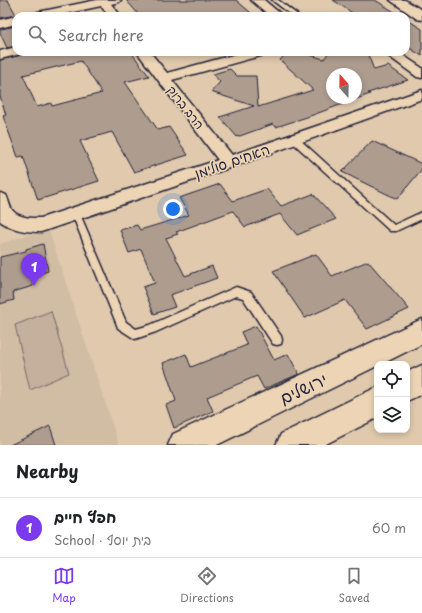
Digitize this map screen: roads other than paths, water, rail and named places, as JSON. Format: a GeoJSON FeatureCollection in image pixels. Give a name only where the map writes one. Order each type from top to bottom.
{"type":"FeatureCollection","features":[{"type":"Feature","properties":{"kind":"street"},"geometry":{"type":"LineString","coordinates":[[257,0],[272,12]]}},
{"type":"Feature","properties":{"kind":"street"},"geometry":{"type":"LineString","coordinates":[[396,0],[422,16]]}},
{"type":"Feature","properties":{"kind":"street"},"geometry":{"type":"LineString","coordinates":[[418,0],[422,2]]}},
{"type":"Feature","properties":{"kind":"street"},"geometry":{"type":"LineString","coordinates":[[56,12],[107,1],[113,12]]}},
{"type":"Feature","properties":{"kind":"street"},"geometry":{"type":"LineString","coordinates":[[0,24],[12,21]]}},
{"type":"Feature","properties":{"kind":"street"},"geometry":{"type":"LineString","coordinates":[[0,55],[12,53]]}},
{"type":"Feature","properties":{"kind":"street","name":"הרב ברוק"},"geometry":{"type":"LineString","coordinates":[[146,56],[229,162]]}},
{"type":"Feature","properties":{"kind":"street"},"geometry":{"type":"LineString","coordinates":[[163,78],[244,56]]}},
{"type":"Feature","properties":{"kind":"street"},"geometry":{"type":"LineString","coordinates":[[395,56],[422,74]]}},
{"type":"Feature","properties":{"kind":"street","name":"האחים סולימן"},"geometry":{"type":"LineString","coordinates":[[0,200],[4,213],[12,220],[24,225],[41,225],[229,162],[422,94]]}},
{"type":"Feature","properties":{"kind":"street","name":"ירושלים"},"geometry":{"type":"LineString","coordinates":[[184,445],[422,331]]}},
{"type":"Feature","properties":{"kind":"street"},"geometry":{"type":"LineString","coordinates":[[410,385],[422,379]]}},
{"type":"Feature","properties":{"kind":"street"},"geometry":{"type":"LineString","coordinates":[[292,445],[374,404]]}},
{"type":"Feature","properties":{"kind":"lane"},"geometry":{"type":"LineString","coordinates":[[275,0],[291,12]]}},
{"type":"Feature","properties":{"kind":"lane"},"geometry":{"type":"LineString","coordinates":[[294,139],[393,229],[422,215]]}},
{"type":"Feature","properties":{"kind":"lane"},"geometry":{"type":"LineString","coordinates":[[76,214],[122,325],[135,334],[152,329],[236,291],[247,295],[277,340]]}},
{"type":"Feature","properties":{"kind":"place","name":"חפץ חיים"},"geometry":{"type":"Point","coordinates":[34,286]}}]}
